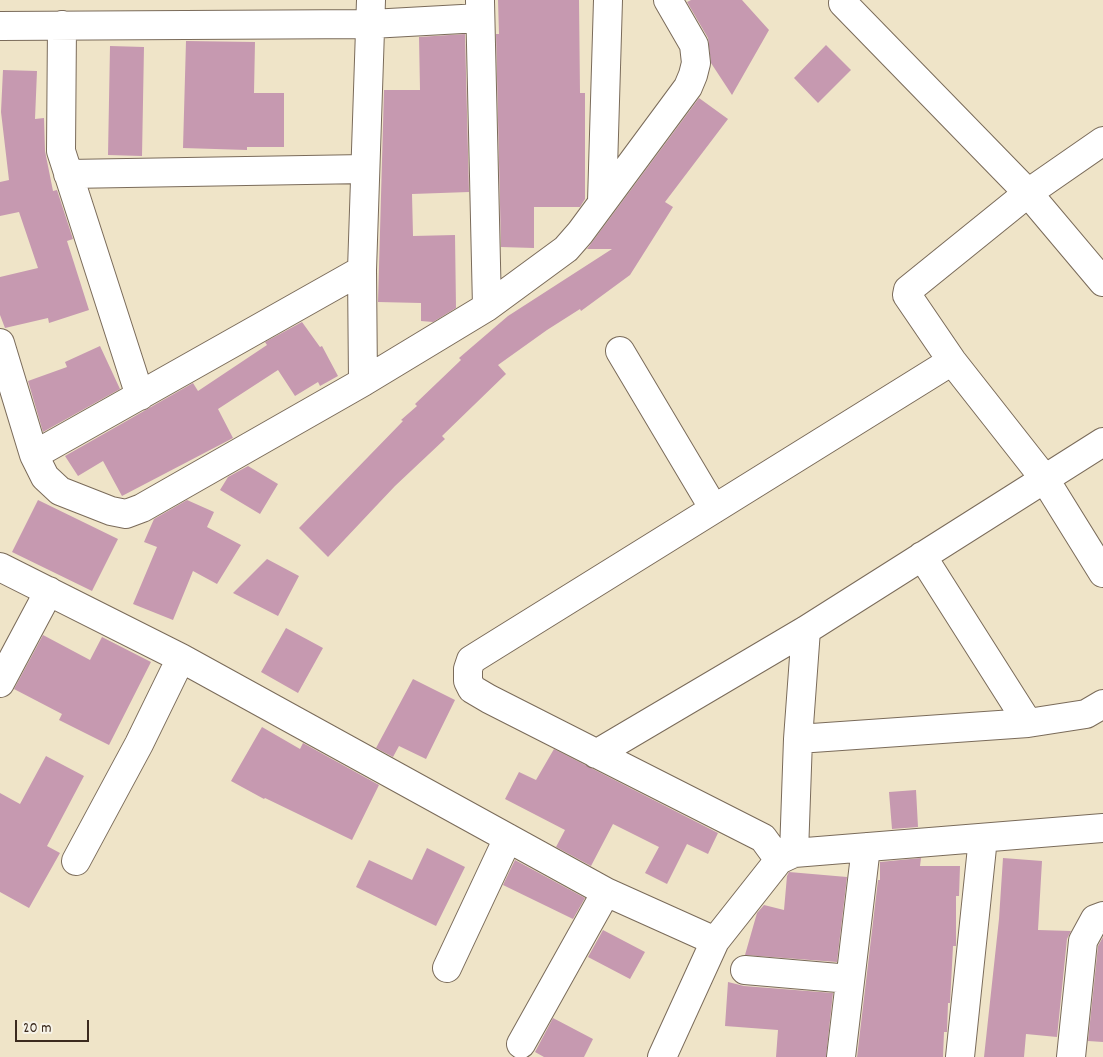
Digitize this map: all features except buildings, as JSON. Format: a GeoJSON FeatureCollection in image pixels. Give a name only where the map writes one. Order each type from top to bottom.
{"type":"FeatureCollection","features":[{"type":"Feature","properties":{"kind":"street"},"geometry":{"type":"LineString","coordinates":[[602,202],[608,0]]}},
{"type":"Feature","properties":{"kind":"street"},"geometry":{"type":"LineString","coordinates":[[0,344],[34,455],[45,477],[60,492],[111,511],[126,514],[142,508],[363,382],[487,307],[566,249],[688,87],[693,75],[696,63],[694,44],[668,0]]}},
{"type":"Feature","properties":{"kind":"street"},"geometry":{"type":"LineString","coordinates":[[843,3],[1028,193],[1103,282]]}},
{"type":"Feature","properties":{"kind":"street"},"geometry":{"type":"LineString","coordinates":[[0,26],[480,9],[487,307]]}},
{"type":"Feature","properties":{"kind":"street"},"geometry":{"type":"LineString","coordinates":[[363,382],[362,270],[371,12]]}},
{"type":"Feature","properties":{"kind":"street"},"geometry":{"type":"LineString","coordinates":[[62,25],[61,151],[140,396]]}},
{"type":"Feature","properties":{"kind":"street"},"geometry":{"type":"LineString","coordinates":[[1103,141],[1028,193],[908,290],[910,300],[952,361],[1044,478],[1103,573]]}},
{"type":"Feature","properties":{"kind":"street"},"geometry":{"type":"LineString","coordinates":[[68,174],[365,169]]}},
{"type":"Feature","properties":{"kind":"street"},"geometry":{"type":"LineString","coordinates":[[34,455],[362,270]]}},
{"type":"Feature","properties":{"kind":"street"},"geometry":{"type":"LineString","coordinates":[[620,351],[714,509]]}},
{"type":"Feature","properties":{"kind":"street"},"geometry":{"type":"LineString","coordinates":[[952,361],[471,660],[468,670],[468,681],[472,689],[763,838],[786,856],[1103,828]]}},
{"type":"Feature","properties":{"kind":"street"},"geometry":{"type":"LineString","coordinates":[[596,754],[806,630],[1103,442]]}},
{"type":"Feature","properties":{"kind":"street"},"geometry":{"type":"LineString","coordinates":[[922,556],[1028,722]]}},
{"type":"Feature","properties":{"kind":"street"},"geometry":{"type":"LineString","coordinates":[[0,567],[181,658],[606,892],[715,941]]}},
{"type":"Feature","properties":{"kind":"street"},"geometry":{"type":"LineString","coordinates":[[0,683],[49,591]]}},
{"type":"Feature","properties":{"kind":"street"},"geometry":{"type":"LineString","coordinates":[[662,1057],[715,941],[786,856],[798,739],[806,630]]}},
{"type":"Feature","properties":{"kind":"street"},"geometry":{"type":"LineString","coordinates":[[76,861],[139,744],[181,658]]}},
{"type":"Feature","properties":{"kind":"street"},"geometry":{"type":"LineString","coordinates":[[798,739],[1028,722],[1086,714],[1103,704]]}},
{"type":"Feature","properties":{"kind":"street"},"geometry":{"type":"LineString","coordinates":[[447,968],[508,838]]}},
{"type":"Feature","properties":{"kind":"street"},"geometry":{"type":"LineString","coordinates":[[960,1057],[983,838]]}},
{"type":"Feature","properties":{"kind":"street"},"geometry":{"type":"LineString","coordinates":[[841,1057],[866,848]]}},
{"type":"Feature","properties":{"kind":"street"},"geometry":{"type":"LineString","coordinates":[[521,1044],[606,892]]}},
{"type":"Feature","properties":{"kind":"street"},"geometry":{"type":"LineString","coordinates":[[1071,1057],[1083,941],[1095,919],[1103,916]]}},
{"type":"Feature","properties":{"kind":"street"},"geometry":{"type":"LineString","coordinates":[[745,970],[850,980]]}}]}
